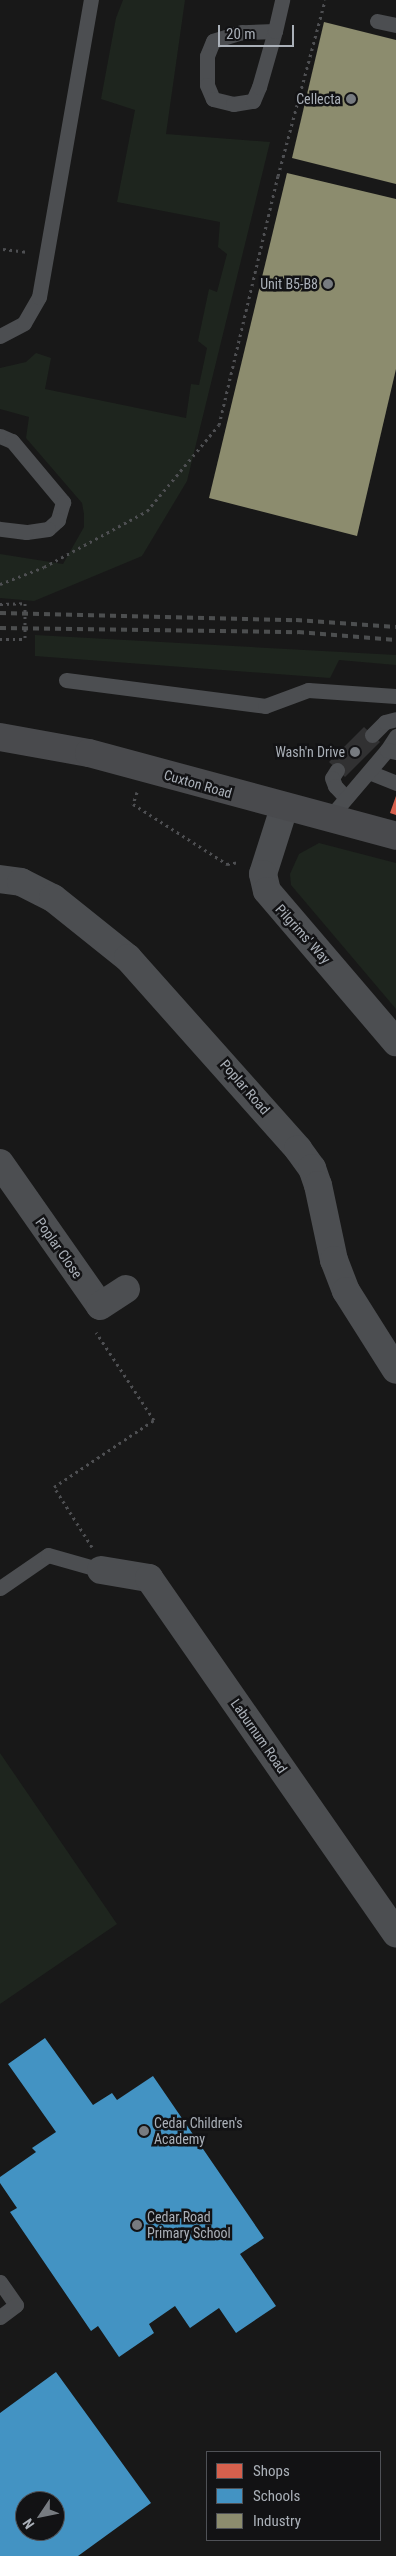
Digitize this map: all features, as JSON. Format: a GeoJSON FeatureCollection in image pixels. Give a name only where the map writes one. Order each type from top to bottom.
{"type":"FeatureCollection","features":[{"type":"Feature","properties":{"kind":"main road","name":"Cuxton Road"},"geometry":{"type":"LineString","coordinates":[[0,737],[89,754],[284,808],[338,808],[396,836]]}},
{"type":"Feature","properties":{"kind":"street","name":"Pilgrims' Way"},"geometry":{"type":"LineString","coordinates":[[284,808],[264,874],[267,891],[396,1042]]}},
{"type":"Feature","properties":{"kind":"street","name":"Poplar Road"},"geometry":{"type":"LineString","coordinates":[[0,879],[21,882],[53,898],[128,958],[298,1149],[312,1168],[318,1185],[334,1260],[346,1291],[396,1370]]}},
{"type":"Feature","properties":{"kind":"street","name":"Poplar Close"},"geometry":{"type":"LineString","coordinates":[[0,1164],[100,1306]]}},
{"type":"Feature","properties":{"kind":"street"},"geometry":{"type":"LineString","coordinates":[[100,1306],[126,1289]]}},
{"type":"Feature","properties":{"kind":"street","name":"Laburnum Road"},"geometry":{"type":"LineString","coordinates":[[101,1570],[149,1578],[396,1934]]}},
{"type":"Feature","properties":{"kind":"lane"},"geometry":{"type":"LineString","coordinates":[[0,336],[24,322],[40,297],[91,0]]}},
{"type":"Feature","properties":{"kind":"lane"},"geometry":{"type":"LineString","coordinates":[[275,31],[242,32],[213,41],[207,56],[207,85],[213,99],[233,104],[253,101],[275,31],[282,0]]}},
{"type":"Feature","properties":{"kind":"lane"},"geometry":{"type":"LineString","coordinates":[[377,21],[396,25]]}},
{"type":"Feature","properties":{"kind":"lane"},"geometry":{"type":"LineString","coordinates":[[0,436],[12,441],[63,502],[61,515],[48,529],[26,532],[0,529]]}},
{"type":"Feature","properties":{"kind":"lane"},"geometry":{"type":"LineString","coordinates":[[66,680],[265,706],[308,690],[396,696]]}},
{"type":"Feature","properties":{"kind":"lane"},"geometry":{"type":"LineString","coordinates":[[372,735],[385,722],[396,719]]}},
{"type":"Feature","properties":{"kind":"lane"},"geometry":{"type":"LineString","coordinates":[[338,808],[368,772],[392,751],[396,736]]}},
{"type":"Feature","properties":{"kind":"lane"},"geometry":{"type":"LineString","coordinates":[[337,770],[332,778],[338,808]]}},
{"type":"Feature","properties":{"kind":"lane"},"geometry":{"type":"LineString","coordinates":[[368,772],[396,782]]}},
{"type":"Feature","properties":{"kind":"lane"},"geometry":{"type":"LineString","coordinates":[[0,1588],[48,1555],[101,1570]]}},
{"type":"Feature","properties":{"kind":"lane"},"geometry":{"type":"LineString","coordinates":[[0,2282],[16,2305],[0,2317]]}},
{"type":"Feature","properties":{"kind":"path"},"geometry":{"type":"LineString","coordinates":[[0,584],[44,567],[146,511],[219,425],[278,176],[325,0]]}},
{"type":"Feature","properties":{"kind":"path"},"geometry":{"type":"LineString","coordinates":[[0,604],[25,603],[25,639],[0,639]]}},
{"type":"Feature","properties":{"kind":"path"},"geometry":{"type":"LineString","coordinates":[[144,769],[133,804],[227,864]]}},
{"type":"Feature","properties":{"kind":"path"},"geometry":{"type":"LineString","coordinates":[[100,1306],[92,1319],[97,1338],[154,1420],[54,1487],[99,1558],[101,1570]]}},
{"type":"Feature","properties":{"kind":"shaded area"},"geometry":{"type":"Polygon","coordinates":[[[123,0],[185,0],[166,134],[270,142],[187,481],[142,556],[34,601],[0,598],[0,554],[63,564],[84,527],[84,514],[82,503],[26,438],[29,417],[0,409],[0,368],[26,362],[36,353],[51,358],[45,389],[186,418],[191,384],[199,385],[207,348],[198,341],[209,289],[217,292],[227,254],[218,247],[220,222],[117,202],[135,110],[101,99],[116,18],[123,0]]]}},
{"type":"Feature","properties":{"kind":"shaded area"},"geometry":{"type":"Polygon","coordinates":[[[35,635],[396,655],[396,665],[339,660],[330,678],[35,656],[35,635]]]}},
{"type":"Feature","properties":{"kind":"shaded area"},"geometry":{"type":"Polygon","coordinates":[[[319,843],[396,863],[396,1009],[291,885],[290,874],[299,854],[319,843]]]}},
{"type":"Feature","properties":{"kind":"shaded area"},"geometry":{"type":"Polygon","coordinates":[[[0,1753],[117,1924],[0,2004],[0,1753]]]}},
{"type":"Feature","properties":{"kind":"building: Shops"},"geometry":{"type":"Polygon","coordinates":[[[396,796],[396,815],[390,813],[396,796]]]}},
{"type":"Feature","properties":{"kind":"building: Schools","name":"Cedar Road Primary School"},"geometry":{"type":"Polygon","coordinates":[[[45,2038],[93,2105],[112,2093],[117,2100],[153,2076],[264,2238],[240,2254],[276,2306],[236,2333],[219,2308],[190,2328],[175,2306],[149,2324],[154,2333],[119,2357],[98,2326],[91,2331],[10,2212],[17,2208],[0,2183],[0,2177],[36,2152],[32,2148],[56,2132],[8,2064],[45,2038]]]}},
{"type":"Feature","properties":{"kind":"building: Schools"},"geometry":{"type":"Polygon","coordinates":[[[56,2372],[151,2503],[78,2556],[0,2556],[0,2413],[56,2372]]]}},
{"type":"Feature","properties":{"kind":"building: Industry","name":"Cellecta"},"geometry":{"type":"Polygon","coordinates":[[[324,22],[396,40],[396,184],[292,158],[324,22]]]}},
{"type":"Feature","properties":{"kind":"building: Industry","name":"Unit B5-B8"},"geometry":{"type":"Polygon","coordinates":[[[287,173],[396,199],[396,369],[357,536],[209,498],[287,173]]]}},
{"type":"Feature","properties":{"kind":"building: Other","name":"Wash'n Drive"},"geometry":{"type":"Polygon","coordinates":[[[364,727],[380,742],[345,777],[329,762],[364,727]]]}},
{"type":"Feature","properties":{"kind":"railway"},"geometry":{"type":"LineString","coordinates":[[0,613],[296,620],[396,627]]}},
{"type":"Feature","properties":{"kind":"railway"},"geometry":{"type":"LineString","coordinates":[[0,628],[298,632],[396,640]]}},
{"type":"Feature","properties":{"kind":"place","name":"Cellecta"},"geometry":{"type":"Point","coordinates":[351,99]}},
{"type":"Feature","properties":{"kind":"place","name":"Unit B5-B8"},"geometry":{"type":"Point","coordinates":[328,284]}},
{"type":"Feature","properties":{"kind":"place","name":"Wash'n Drive"},"geometry":{"type":"Point","coordinates":[355,752]}},
{"type":"Feature","properties":{"kind":"place","name":"Cedar Children's Academy"},"geometry":{"type":"Point","coordinates":[144,2131]}},
{"type":"Feature","properties":{"kind":"place","name":"Cedar Road Primary School"},"geometry":{"type":"Point","coordinates":[137,2225]}}]}
